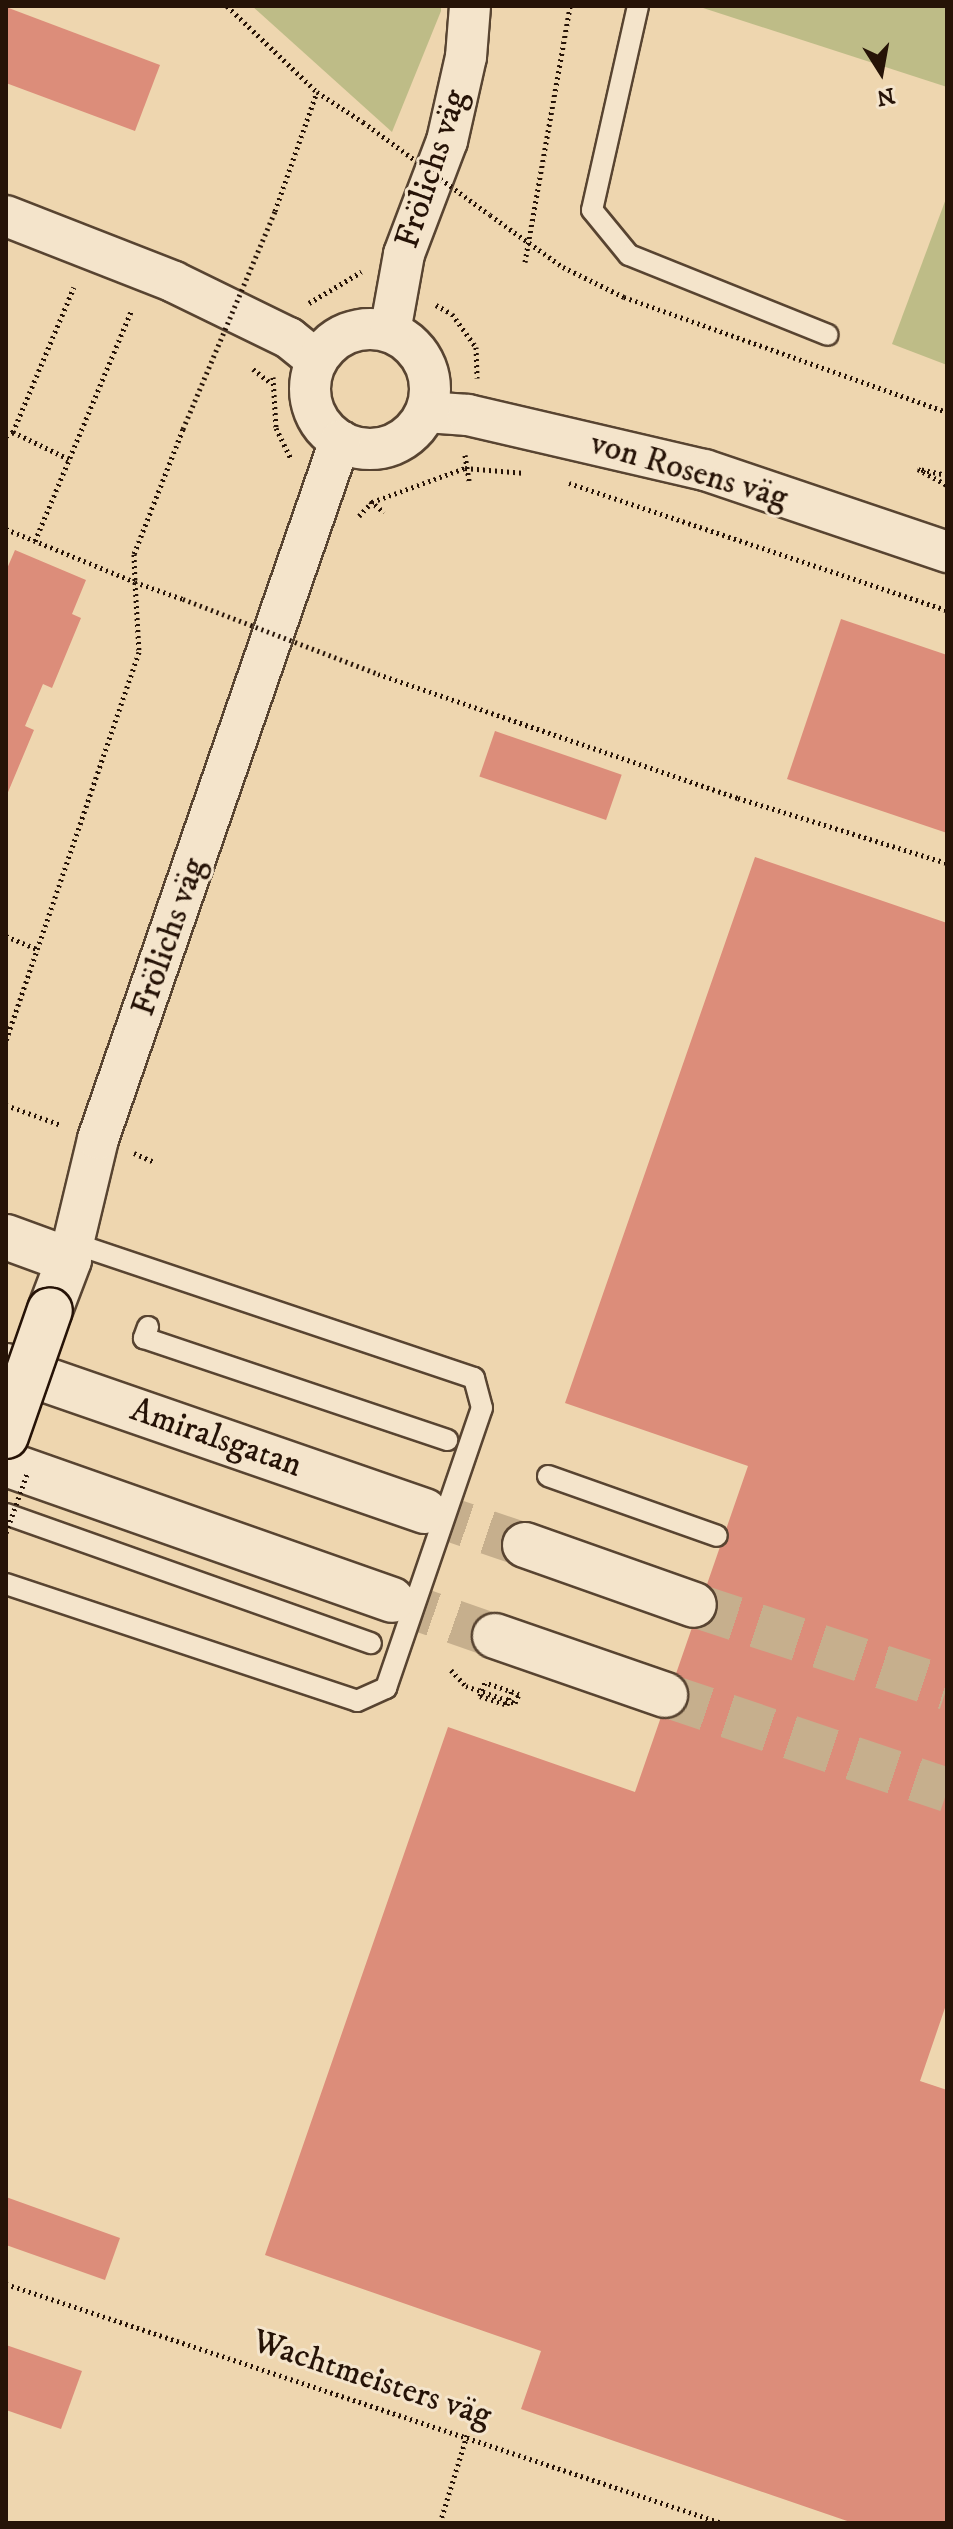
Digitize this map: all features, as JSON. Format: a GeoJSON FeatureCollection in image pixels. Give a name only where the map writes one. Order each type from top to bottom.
{"type":"FeatureCollection","features":[{"type":"Feature","properties":{"kind":"main road"},"geometry":{"type":"LineString","coordinates":[[6,1237],[71,1252]]}},
{"type":"Feature","properties":{"kind":"main road","name":"Frölichs väg"},"geometry":{"type":"LineString","coordinates":[[6,1436],[71,1252]]}},
{"type":"Feature","properties":{"kind":"main road","name":"Amiralsgatan"},"geometry":{"type":"LineString","coordinates":[[6,1366],[425,1511]]}},
{"type":"Feature","properties":{"kind":"main road"},"geometry":{"type":"LineString","coordinates":[[6,1464],[392,1600]]}},
{"type":"Feature","properties":{"kind":"main road"},"geometry":{"type":"LineString","coordinates":[[525,1545],[694,1605]]}},
{"type":"Feature","properties":{"kind":"main road"},"geometry":{"type":"LineString","coordinates":[[495,1636],[665,1695]]}},
{"type":"Feature","properties":{"kind":"street","name":"Frölichs väg"},"geometry":{"type":"LineString","coordinates":[[390,332],[404,254],[447,141],[466,57],[470,6]]}},
{"type":"Feature","properties":{"kind":"street"},"geometry":{"type":"LineString","coordinates":[[6,216],[174,282],[302,349],[348,333],[390,332],[407,342],[428,373],[426,412],[399,442],[359,448],[340,441],[322,426],[312,406],[302,349]]}},
{"type":"Feature","properties":{"kind":"street","name":"von Rosens väg"},"geometry":{"type":"LineString","coordinates":[[426,412],[468,415],[705,470],[947,552]]}},
{"type":"Feature","properties":{"kind":"street","name":"Frölichs väg"},"geometry":{"type":"LineString","coordinates":[[71,1252],[98,1139],[340,441]]}},
{"type":"Feature","properties":{"kind":"lane"},"geometry":{"type":"LineString","coordinates":[[638,6],[592,210],[629,255],[828,335]]}},
{"type":"Feature","properties":{"kind":"lane"},"geometry":{"type":"LineString","coordinates":[[6,1584],[357,1701],[386,1688],[482,1408],[474,1378],[71,1252]]}},
{"type":"Feature","properties":{"kind":"lane"},"geometry":{"type":"LineString","coordinates":[[148,1327],[144,1338],[447,1440]]}},
{"type":"Feature","properties":{"kind":"lane"},"geometry":{"type":"LineString","coordinates":[[548,1476],[717,1536]]}},
{"type":"Feature","properties":{"kind":"lane"},"geometry":{"type":"LineString","coordinates":[[6,1514],[371,1643]]}},
{"type":"Feature","properties":{"kind":"path"},"geometry":{"type":"LineString","coordinates":[[227,6],[317,92],[490,215]]}},
{"type":"Feature","properties":{"kind":"path"},"geometry":{"type":"LineString","coordinates":[[525,262],[570,6]]}},
{"type":"Feature","properties":{"kind":"path"},"geometry":{"type":"LineString","coordinates":[[6,1041],[139,652],[134,554],[275,211],[317,92]]}},
{"type":"Feature","properties":{"kind":"path"},"geometry":{"type":"LineString","coordinates":[[6,436],[13,432],[80,271]]}},
{"type":"Feature","properties":{"kind":"path"},"geometry":{"type":"LineString","coordinates":[[384,512],[289,458],[276,428],[271,383],[302,349],[310,301],[360,272],[399,284],[452,314],[476,347],[477,378],[468,415],[465,468],[469,481]]}},
{"type":"Feature","properties":{"kind":"path"},"geometry":{"type":"LineString","coordinates":[[35,541],[137,297]]}},
{"type":"Feature","properties":{"kind":"path"},"geometry":{"type":"LineString","coordinates":[[13,432],[70,460]]}},
{"type":"Feature","properties":{"kind":"path"},"geometry":{"type":"LineString","coordinates":[[465,468],[535,474]]}},
{"type":"Feature","properties":{"kind":"path"},"geometry":{"type":"LineString","coordinates":[[947,475],[918,469],[947,485]]}},
{"type":"Feature","properties":{"kind":"path"},"geometry":{"type":"LineString","coordinates":[[563,481],[947,610]]}},
{"type":"Feature","properties":{"kind":"path"},"geometry":{"type":"LineString","coordinates":[[6,529],[135,582],[378,674],[738,798],[947,863]]}},
{"type":"Feature","properties":{"kind":"path"},"geometry":{"type":"LineString","coordinates":[[6,936],[39,950]]}},
{"type":"Feature","properties":{"kind":"path"},"geometry":{"type":"LineString","coordinates":[[451,1670],[466,1686],[515,1703],[519,1694],[512,1691],[499,1686],[485,1682],[480,1696],[507,1705],[510,1698],[512,1691]]}},
{"type":"Feature","properties":{"kind":"path","name":"Wachtmeisters väg"},"geometry":{"type":"LineString","coordinates":[[6,2284],[467,2435],[722,2523]]}},
{"type":"Feature","properties":{"kind":"path"},"geometry":{"type":"LineString","coordinates":[[440,2523],[467,2435]]}},
{"type":"Feature","properties":{"kind":"shaded area"},"geometry":{"type":"Polygon","coordinates":[[[252,6],[441,6],[441,11],[392,132],[252,6]]]}},
{"type":"Feature","properties":{"kind":"shaded area"},"geometry":{"type":"Polygon","coordinates":[[[697,6],[947,6],[947,87],[697,6]]]}},
{"type":"Feature","properties":{"kind":"shaded area"},"geometry":{"type":"Polygon","coordinates":[[[947,196],[947,365],[892,344],[947,196]]]}},
{"type":"Feature","properties":{"kind":"building"},"geometry":{"type":"Polygon","coordinates":[[[6,7],[160,65],[135,131],[6,83],[6,7]]]}},
{"type":"Feature","properties":{"kind":"building"},"geometry":{"type":"Polygon","coordinates":[[[15,550],[86,580],[72,614],[81,618],[52,688],[43,684],[25,726],[34,730],[6,797],[6,571],[15,550]]]}},
{"type":"Feature","properties":{"kind":"building"},"geometry":{"type":"Polygon","coordinates":[[[841,619],[947,655],[947,833],[787,779],[841,619]]]}},
{"type":"Feature","properties":{"kind":"building"},"geometry":{"type":"Polygon","coordinates":[[[495,731],[622,775],[606,820],[479,776],[495,731]]]}},
{"type":"Feature","properties":{"kind":"building"},"geometry":{"type":"Polygon","coordinates":[[[755,857],[947,923],[947,2002],[920,2081],[947,2090],[947,2523],[853,2523],[521,2409],[541,2351],[265,2255],[448,1727],[635,1792],[748,1466],[565,1403],[755,857]]]}},
{"type":"Feature","properties":{"kind":"building"},"geometry":{"type":"Polygon","coordinates":[[[6,2197],[120,2238],[105,2280],[6,2245],[6,2197]]]}},
{"type":"Feature","properties":{"kind":"building"},"geometry":{"type":"Polygon","coordinates":[[[6,2345],[82,2371],[61,2429],[6,2410],[6,2345]]]}},
{"type":"Feature","properties":{"kind":"tunnel"},"geometry":{"type":"LineString","coordinates":[[425,1511],[525,1545]]}},
{"type":"Feature","properties":{"kind":"tunnel"},"geometry":{"type":"LineString","coordinates":[[392,1600],[495,1636]]}},
{"type":"Feature","properties":{"kind":"tunnel"},"geometry":{"type":"LineString","coordinates":[[694,1605],[947,1688]]}},
{"type":"Feature","properties":{"kind":"tunnel"},"geometry":{"type":"LineString","coordinates":[[665,1695],[947,1790]]}}]}
